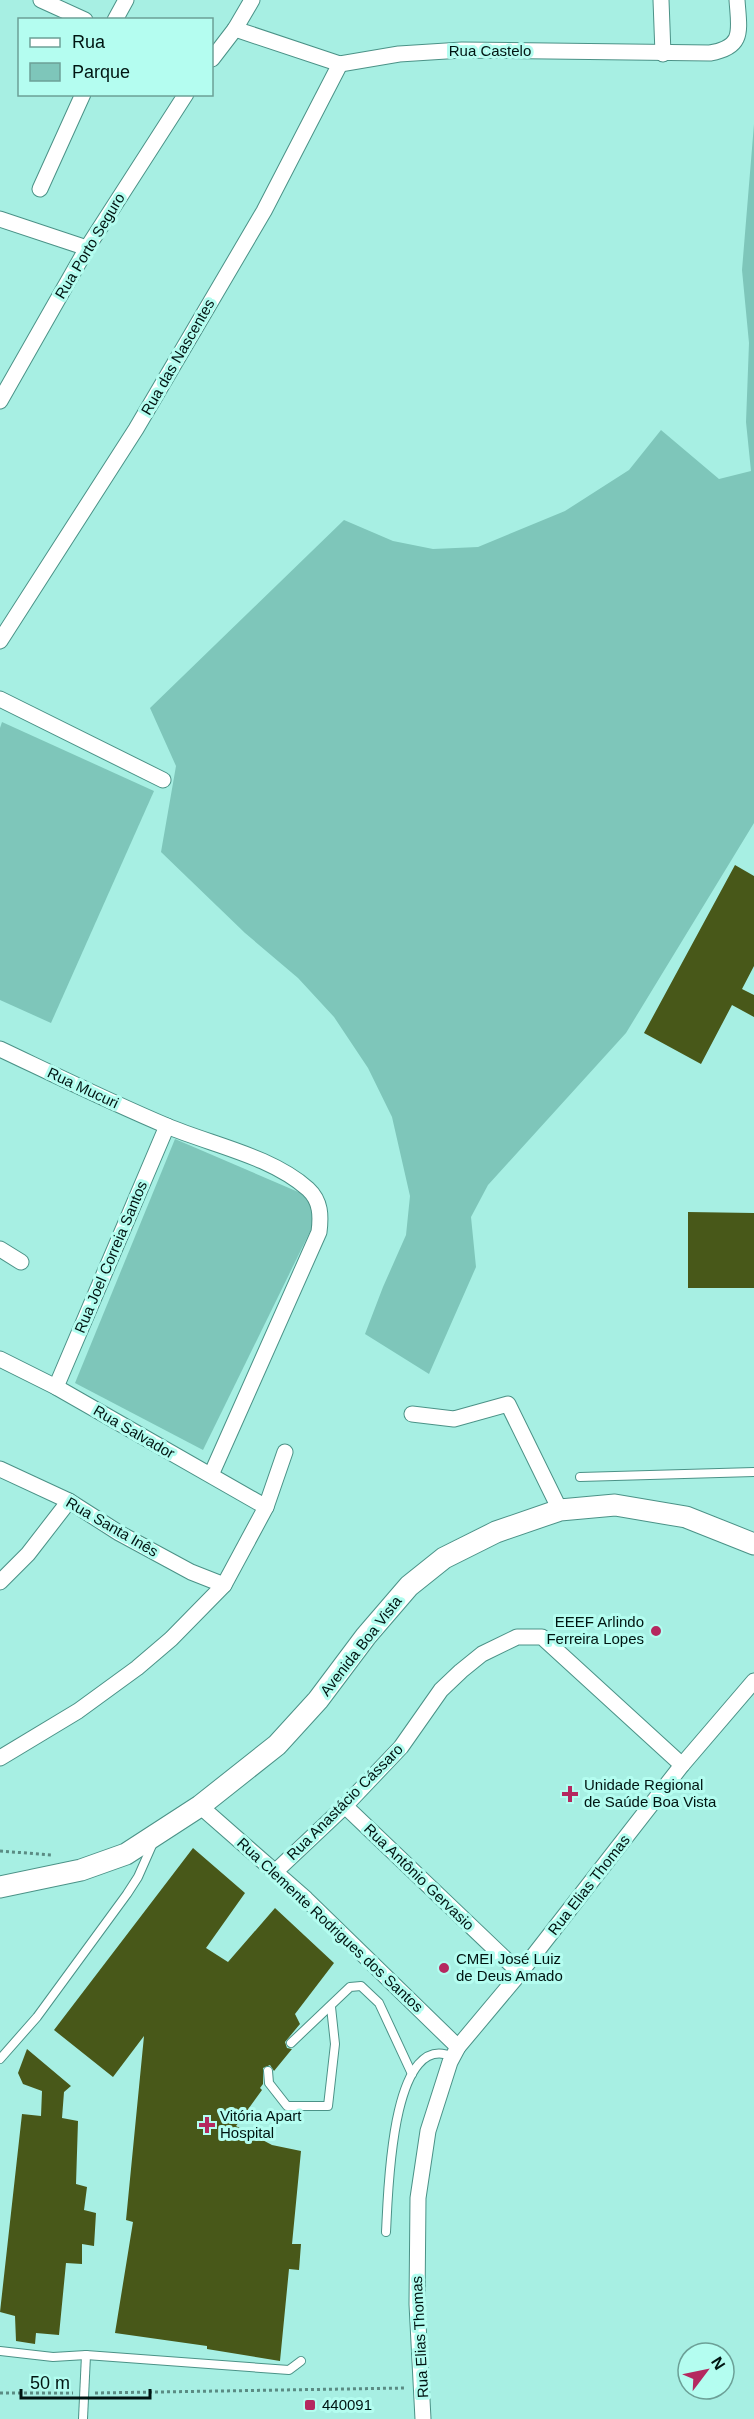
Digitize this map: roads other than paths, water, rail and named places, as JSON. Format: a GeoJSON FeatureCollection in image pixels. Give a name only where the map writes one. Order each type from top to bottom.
{"type":"FeatureCollection","features":[{"type":"Feature","properties":{"kind":"street"},"geometry":{"type":"LineString","coordinates":[[41,0],[81,18]]}},
{"type":"Feature","properties":{"kind":"street"},"geometry":{"type":"LineString","coordinates":[[116,18],[126,0]]}},
{"type":"Feature","properties":{"kind":"street"},"geometry":{"type":"LineString","coordinates":[[213,58],[235,29],[252,0]]}},
{"type":"Feature","properties":{"kind":"street"},"geometry":{"type":"LineString","coordinates":[[661,0],[663,54]]}},
{"type":"Feature","properties":{"kind":"street","name":"Rua Castelo"},"geometry":{"type":"LineString","coordinates":[[235,29],[340,64],[399,54],[462,50],[663,54],[724,51],[736,40],[739,31],[737,0]]}},
{"type":"Feature","properties":{"kind":"street","name":"Rua das Nascentes"},"geometry":{"type":"LineString","coordinates":[[0,641],[154,399],[264,211],[340,64]]}},
{"type":"Feature","properties":{"kind":"street"},"geometry":{"type":"LineString","coordinates":[[40,189],[82,96]]}},
{"type":"Feature","properties":{"kind":"street","name":"Rua Porto Seguro"},"geometry":{"type":"LineString","coordinates":[[0,401],[87,248],[185,96]]}},
{"type":"Feature","properties":{"kind":"street"},"geometry":{"type":"LineString","coordinates":[[0,219],[87,248]]}},
{"type":"Feature","properties":{"kind":"street"},"geometry":{"type":"LineString","coordinates":[[0,699],[163,780]]}},
{"type":"Feature","properties":{"kind":"street","name":"Rua Mucuri"},"geometry":{"type":"LineString","coordinates":[[0,1049],[167,1126],[277,1169],[309,1191],[321,1214],[319,1232],[211,1475]]}},
{"type":"Feature","properties":{"kind":"street","name":"Rua Joel Correia Santos"},"geometry":{"type":"LineString","coordinates":[[56,1387],[167,1126]]}},
{"type":"Feature","properties":{"kind":"street"},"geometry":{"type":"LineString","coordinates":[[0,1250],[21,1262]]}},
{"type":"Feature","properties":{"kind":"street","name":"Rua Salvador"},"geometry":{"type":"LineString","coordinates":[[0,1359],[56,1387],[266,1507]]}},
{"type":"Feature","properties":{"kind":"street"},"geometry":{"type":"LineString","coordinates":[[412,1414],[453,1419],[508,1404],[560,1510]]}},
{"type":"Feature","properties":{"kind":"street"},"geometry":{"type":"LineString","coordinates":[[0,1758],[78,1711],[137,1668],[171,1639],[225,1585],[266,1507],[285,1452]]}},
{"type":"Feature","properties":{"kind":"street","name":"Rua Santa Inês"},"geometry":{"type":"LineString","coordinates":[[0,1469],[69,1501],[119,1533],[182,1567],[225,1585]]}},
{"type":"Feature","properties":{"kind":"street"},"geometry":{"type":"LineString","coordinates":[[0,1582],[28,1554],[69,1501]]}},
{"type":"Feature","properties":{"kind":"street","name":"Avenida Boa Vista"},"geometry":{"type":"LineString","coordinates":[[0,1887],[35,1882],[94,1866],[126,1854],[200,1806],[277,1745],[318,1700],[366,1636],[409,1586],[444,1558],[496,1532],[560,1510],[615,1505],[686,1517],[754,1544]]}},
{"type":"Feature","properties":{"kind":"street","name":"Rua Anastácio Cássaro"},"geometry":{"type":"LineString","coordinates":[[276,1871],[345,1806],[401,1747],[441,1690],[482,1654],[517,1637],[542,1637],[682,1765]]}},
{"type":"Feature","properties":{"kind":"street","name":"Rua Elias Thomas"},"geometry":{"type":"LineString","coordinates":[[423,2419],[417,2304],[418,2198],[428,2131],[455,2052],[520,1974],[682,1765],[754,1681]]}},
{"type":"Feature","properties":{"kind":"street","name":"Rua Clemente Rodrigues dos Santos"},"geometry":{"type":"LineString","coordinates":[[200,1806],[276,1871],[398,1986],[455,2052]]}},
{"type":"Feature","properties":{"kind":"street","name":"Rua Antônio Gervasio"},"geometry":{"type":"LineString","coordinates":[[345,1806],[520,1974]]}},
{"type":"Feature","properties":{"kind":"lane"},"geometry":{"type":"LineString","coordinates":[[580,1477],[754,1472]]}},
{"type":"Feature","properties":{"kind":"lane"},"geometry":{"type":"LineString","coordinates":[[0,2059],[37,2017],[127,1894],[138,1878],[157,1834]]}},
{"type":"Feature","properties":{"kind":"lane"},"geometry":{"type":"LineString","coordinates":[[291,2043],[350,1987],[361,1986],[370,1992],[379,2003],[412,2074]]}},
{"type":"Feature","properties":{"kind":"lane"},"geometry":{"type":"LineString","coordinates":[[268,2071],[268,2083],[287,2106],[328,2106],[335,2044],[331,2007]]}},
{"type":"Feature","properties":{"kind":"lane"},"geometry":{"type":"LineString","coordinates":[[386,2232],[390,2174],[402,2092],[412,2074],[426,2058],[439,2053],[455,2052]]}},
{"type":"Feature","properties":{"kind":"lane"},"geometry":{"type":"LineString","coordinates":[[382,2208],[390,2174]]}},
{"type":"Feature","properties":{"kind":"lane"},"geometry":{"type":"LineString","coordinates":[[0,2350],[53,2357],[86,2355],[289,2370],[301,2361]]}},
{"type":"Feature","properties":{"kind":"lane"},"geometry":{"type":"LineString","coordinates":[[83,2419],[86,2355]]}},
{"type":"Feature","properties":{"kind":"place","name":"EEEF Arlindo Ferreira Lopes"},"geometry":{"type":"Point","coordinates":[656,1631]}},
{"type":"Feature","properties":{"kind":"place","name":"Unidade Regional de Saúde Boa Vista"},"geometry":{"type":"Point","coordinates":[570,1794]}},
{"type":"Feature","properties":{"kind":"place","name":"CMEI José Luiz de Deus Amado"},"geometry":{"type":"Point","coordinates":[444,1968]}},
{"type":"Feature","properties":{"kind":"place","name":"Vitória Apart Hospital"},"geometry":{"type":"Point","coordinates":[207,2125]}},
{"type":"Feature","properties":{"kind":"place","name":"440091"},"geometry":{"type":"Point","coordinates":[310,2405]}}]}
